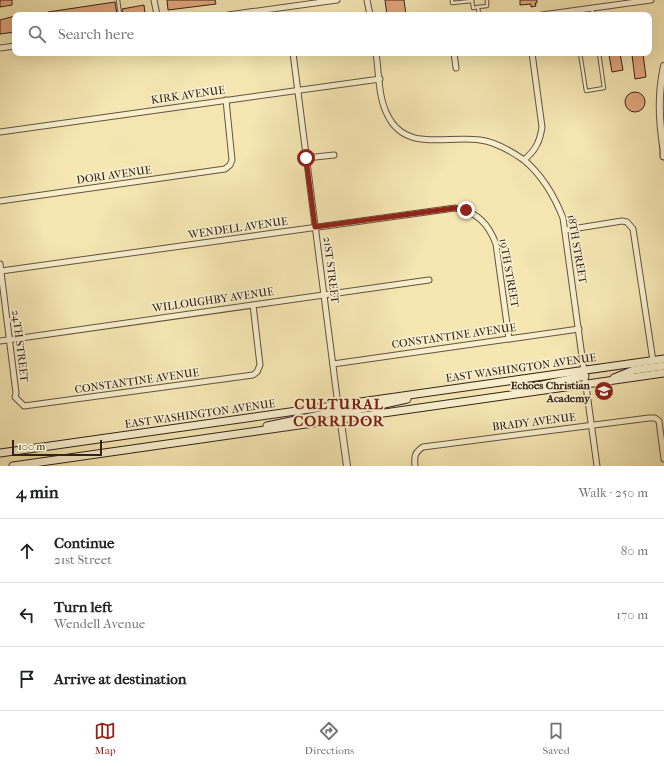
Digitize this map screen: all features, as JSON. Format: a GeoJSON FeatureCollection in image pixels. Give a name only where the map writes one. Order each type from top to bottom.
{"type":"FeatureCollection","features":[{"type":"Feature","properties":{"kind":"main road"},"geometry":{"type":"LineString","coordinates":[[663,144],[664,156]]}},
{"type":"Feature","properties":{"kind":"main road","name":"EAST WASHINGTON AVENUE"},"geometry":{"type":"LineString","coordinates":[[13,466],[250,432],[339,412],[394,403],[426,393],[584,373],[664,359]]}},
{"type":"Feature","properties":{"kind":"main road"},"geometry":{"type":"LineString","coordinates":[[609,381],[630,371],[664,366]]}},
{"type":"Feature","properties":{"kind":"main road"},"geometry":{"type":"LineString","coordinates":[[487,398],[584,373]]}},
{"type":"Feature","properties":{"kind":"main road","name":"EAST WASHINGTON AVENUE"},"geometry":{"type":"LineString","coordinates":[[0,453],[339,412],[487,398],[664,373]]}},
{"type":"Feature","properties":{"kind":"street"},"geometry":{"type":"LineString","coordinates":[[154,0],[156,12]]}},
{"type":"Feature","properties":{"kind":"street"},"geometry":{"type":"LineString","coordinates":[[250,12],[337,0]]}},
{"type":"Feature","properties":{"kind":"street"},"geometry":{"type":"LineString","coordinates":[[367,0],[369,12]]}},
{"type":"Feature","properties":{"kind":"street"},"geometry":{"type":"LineString","coordinates":[[578,12],[592,8],[651,0]]}},
{"type":"Feature","properties":{"kind":"street"},"geometry":{"type":"LineString","coordinates":[[0,48],[12,46]]}},
{"type":"Feature","properties":{"kind":"street","name":"21ST STREET"},"geometry":{"type":"LineString","coordinates":[[292,56],[347,466]]}},
{"type":"Feature","properties":{"kind":"street"},"geometry":{"type":"LineString","coordinates":[[376,56],[380,79]]}},
{"type":"Feature","properties":{"kind":"street"},"geometry":{"type":"LineString","coordinates":[[454,56],[456,68]]}},
{"type":"Feature","properties":{"kind":"street"},"geometry":{"type":"LineString","coordinates":[[524,160],[535,151],[540,139],[542,127],[532,56]]}},
{"type":"Feature","properties":{"kind":"street"},"geometry":{"type":"LineString","coordinates":[[663,144],[658,111],[664,66]]}},
{"type":"Feature","properties":{"kind":"street","name":"KIRK AVENUE"},"geometry":{"type":"LineString","coordinates":[[0,132],[380,79]]}},
{"type":"Feature","properties":{"kind":"street","name":"18TH STREET"},"geometry":{"type":"LineString","coordinates":[[380,79],[387,114],[397,129],[409,137],[423,141],[458,138],[481,140],[513,153],[524,160],[544,180],[555,198],[566,230],[592,425],[596,466]]}},
{"type":"Feature","properties":{"kind":"street","name":"DORI AVENUE"},"geometry":{"type":"LineString","coordinates":[[0,201],[224,169],[230,165],[232,160],[226,100]]}},
{"type":"Feature","properties":{"kind":"street"},"geometry":{"type":"LineString","coordinates":[[306,158],[334,155]]}},
{"type":"Feature","properties":{"kind":"street","name":"WENDELL AVENUE"},"geometry":{"type":"LineString","coordinates":[[1,271],[455,208],[466,210],[478,216]]}},
{"type":"Feature","properties":{"kind":"street","name":"19TH STREET"},"geometry":{"type":"LineString","coordinates":[[478,216],[491,231],[496,244],[509,339]]}},
{"type":"Feature","properties":{"kind":"street"},"geometry":{"type":"LineString","coordinates":[[566,230],[622,221],[631,224],[653,361]]}},
{"type":"Feature","properties":{"kind":"street","name":"24TH STREET"},"geometry":{"type":"LineString","coordinates":[[0,264],[16,393],[15,397],[20,404]]}},
{"type":"Feature","properties":{"kind":"street","name":"WILLOUGHBY AVENUE"},"geometry":{"type":"LineString","coordinates":[[0,341],[429,280]]}},
{"type":"Feature","properties":{"kind":"street","name":"CONSTANTINE AVENUE"},"geometry":{"type":"LineString","coordinates":[[20,404],[24,406],[253,375],[257,372],[260,365],[253,305]]}},
{"type":"Feature","properties":{"kind":"street","name":"CONSTANTINE AVENUE"},"geometry":{"type":"LineString","coordinates":[[333,364],[579,329]]}},
{"type":"Feature","properties":{"kind":"street","name":"BRADY AVENUE"},"geometry":{"type":"LineString","coordinates":[[415,466],[414,458],[416,452],[423,447],[655,418],[659,421],[664,459]]}},
{"type":"Feature","properties":{"kind":"lane"},"geometry":{"type":"LineString","coordinates":[[118,0],[120,12]]}},
{"type":"Feature","properties":{"kind":"lane"},"geometry":{"type":"LineString","coordinates":[[452,0],[452,3],[472,0],[473,8],[487,6],[486,0]]}},
{"type":"Feature","properties":{"kind":"lane"},"geometry":{"type":"LineString","coordinates":[[478,8],[479,12]]}},
{"type":"Feature","properties":{"kind":"lane"},"geometry":{"type":"LineString","coordinates":[[592,8],[593,12]]}},
{"type":"Feature","properties":{"kind":"lane"},"geometry":{"type":"LineString","coordinates":[[580,56],[586,91],[604,88],[599,56]]}},
{"type":"Feature","properties":{"kind":"building"},"geometry":{"type":"Polygon","coordinates":[[[0,0],[12,0],[12,5],[0,7],[0,0]]]}},
{"type":"Feature","properties":{"kind":"building"},"geometry":{"type":"Polygon","coordinates":[[[167,0],[215,0],[216,4],[168,10],[167,0]]]}},
{"type":"Feature","properties":{"kind":"building"},"geometry":{"type":"Polygon","coordinates":[[[385,0],[404,0],[406,12],[387,12],[385,0]]]}},
{"type":"Feature","properties":{"kind":"building"},"geometry":{"type":"Polygon","coordinates":[[[520,0],[537,0],[537,3],[535,3],[536,6],[531,7],[531,4],[520,5],[520,0]]]}},
{"type":"Feature","properties":{"kind":"building"},"geometry":{"type":"Polygon","coordinates":[[[115,2],[117,12],[48,12],[115,2]]]}},
{"type":"Feature","properties":{"kind":"building"},"geometry":{"type":"Polygon","coordinates":[[[144,5],[145,12],[122,12],[122,9],[144,5]]]}},
{"type":"Feature","properties":{"kind":"building"},"geometry":{"type":"Polygon","coordinates":[[[12,17],[12,32],[0,34],[0,20],[12,17]]]}},
{"type":"Feature","properties":{"kind":"building"},"geometry":{"type":"Polygon","coordinates":[[[609,56],[621,56],[623,70],[612,72],[609,56]]]}},
{"type":"Feature","properties":{"kind":"building"},"geometry":{"type":"Polygon","coordinates":[[[632,56],[643,56],[646,77],[635,79],[632,56]]]}},
{"type":"Feature","properties":{"kind":"building"},"geometry":{"type":"Polygon","coordinates":[[[635,92],[642,95],[645,102],[642,109],[635,112],[628,109],[625,102],[628,95],[635,92]]]}},
{"type":"Feature","properties":{"kind":"place","name":"Echoes Christian Academy"},"geometry":{"type":"Point","coordinates":[604,391]}},
{"type":"Feature","properties":{"kind":"district","name":"CULTURAL CORRIDOR"},"geometry":{"type":"Point","coordinates":[339,412]}},
{"type":"Feature","properties":{"kind":"route"},"geometry":{"type":"LineString","coordinates":[[306,158],[315,227],[455,208],[466,210]]}}]}
